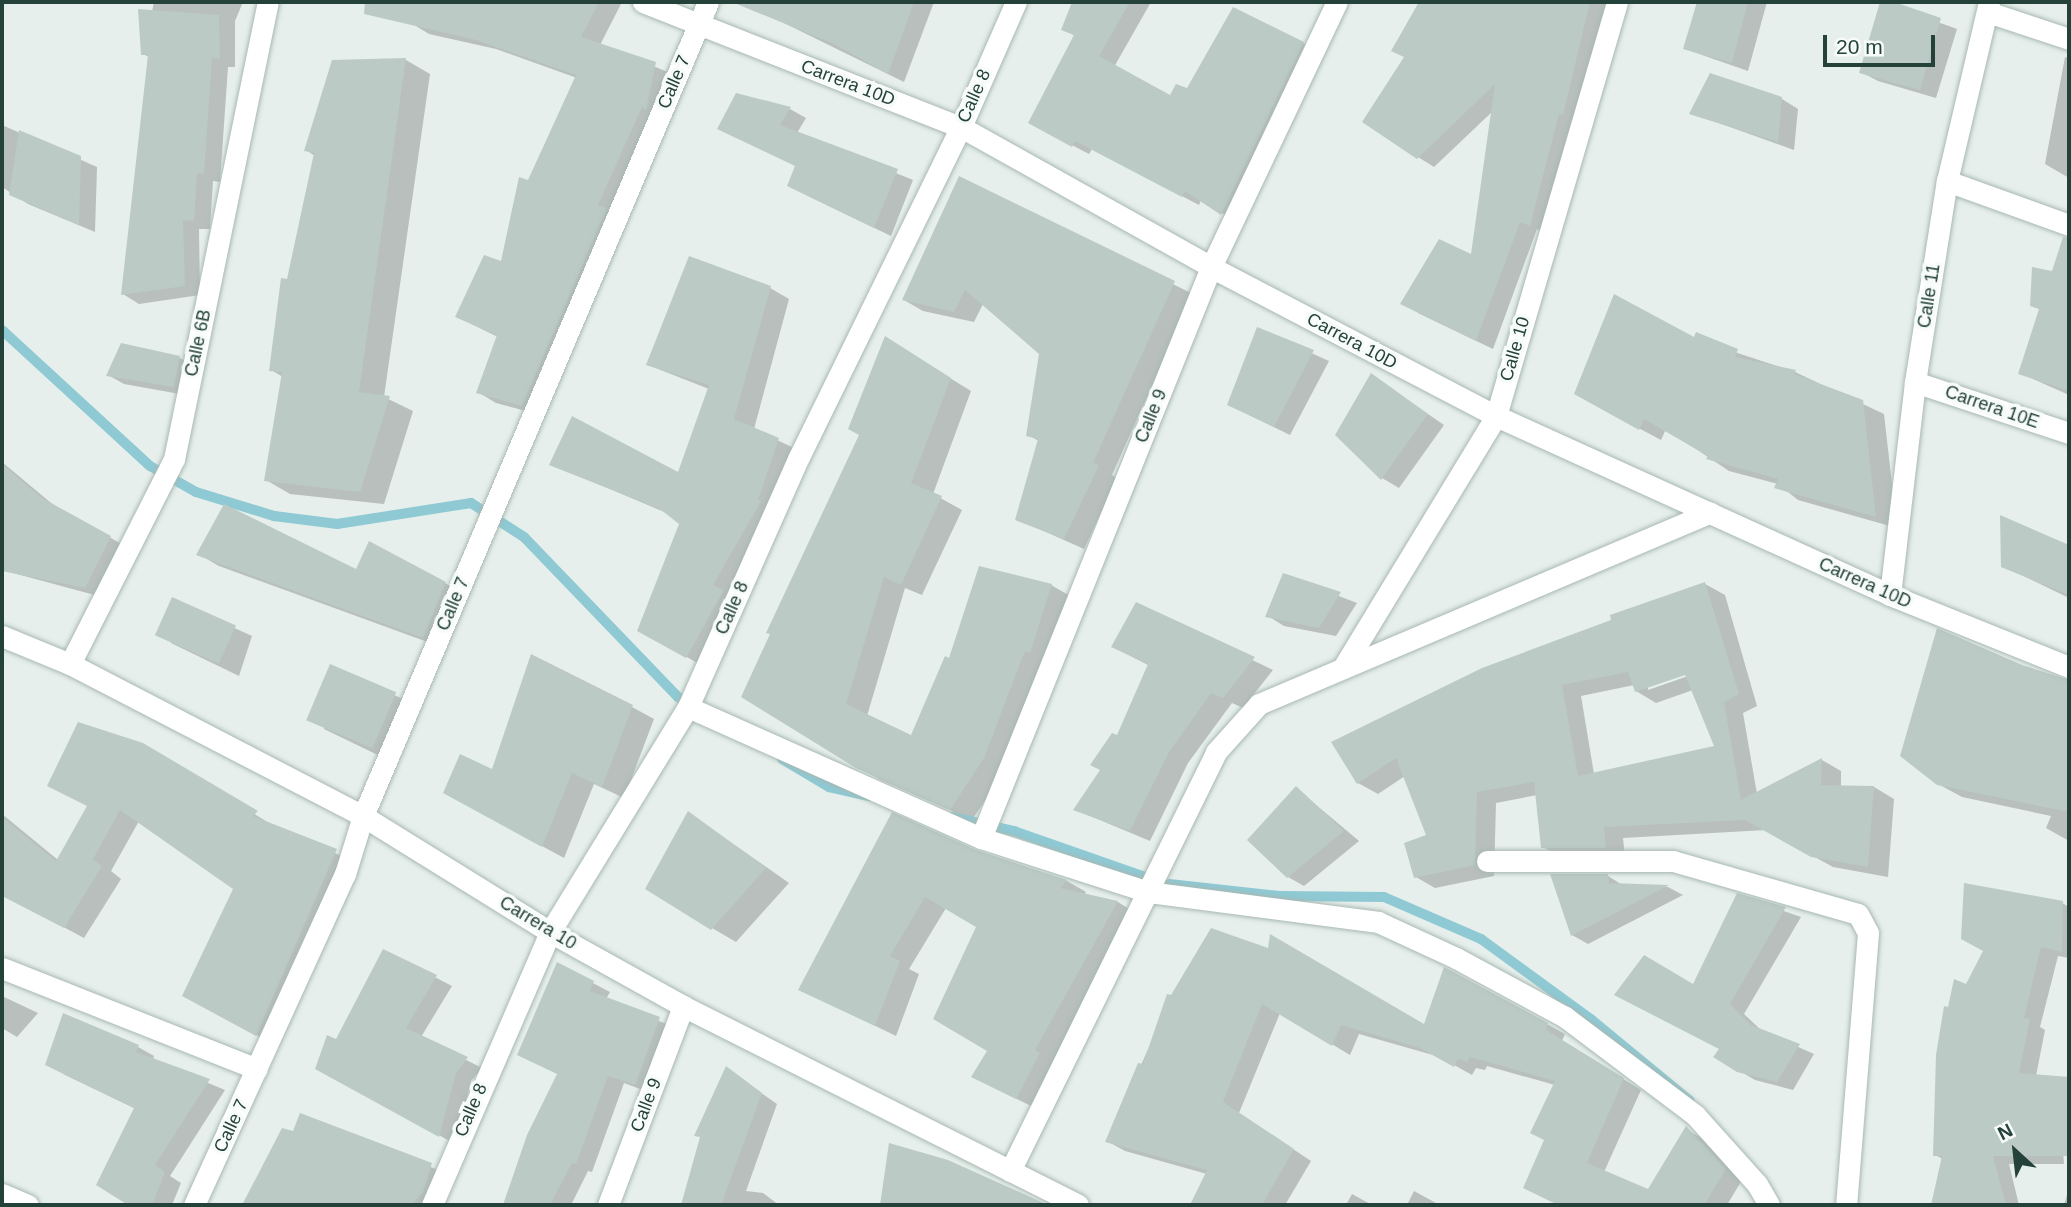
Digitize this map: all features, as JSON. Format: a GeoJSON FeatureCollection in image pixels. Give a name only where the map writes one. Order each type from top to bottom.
{"type":"FeatureCollection","features":[{"type":"Feature","properties":{"kind":"street","name":"Calle 6B"},"geometry":{"type":"LineString","coordinates":[[70,664],[174,459],[268,2]]}},
{"type":"Feature","properties":{"kind":"street","name":"Carrera 10D"},"geometry":{"type":"LineString","coordinates":[[643,2],[961,127],[1211,267],[1496,416],[1890,595],[2069,667]]}},
{"type":"Feature","properties":{"kind":"street","name":"Calle 7"},"geometry":{"type":"LineString","coordinates":[[194,1205],[345,874],[363,816],[708,2]]}},
{"type":"Feature","properties":{"kind":"street","name":"Calle 8"},"geometry":{"type":"LineString","coordinates":[[432,1205],[550,932],[688,707],[799,457],[961,127],[1016,2]]}},
{"type":"Feature","properties":{"kind":"street","name":"Calle 9"},"geometry":{"type":"LineString","coordinates":[[981,838],[1211,267],[1336,2]]}},
{"type":"Feature","properties":{"kind":"street","name":"Calle 10"},"geometry":{"type":"LineString","coordinates":[[1344,666],[1496,416],[1617,2]]}},
{"type":"Feature","properties":{"kind":"street"},"geometry":{"type":"LineString","coordinates":[[1989,7],[2069,39]]}},
{"type":"Feature","properties":{"kind":"street","name":"Calle 11"},"geometry":{"type":"LineString","coordinates":[[1890,595],[1915,382],[1947,181],[1989,7]]}},
{"type":"Feature","properties":{"kind":"street"},"geometry":{"type":"LineString","coordinates":[[1947,181],[2069,225]]}},
{"type":"Feature","properties":{"kind":"street","name":"Carrera 10E"},"geometry":{"type":"LineString","coordinates":[[1915,382],[2069,433]]}},
{"type":"Feature","properties":{"kind":"street"},"geometry":{"type":"LineString","coordinates":[[1010,1171],[1216,752],[1259,705],[1344,666],[1710,513]]}},
{"type":"Feature","properties":{"kind":"street","name":"Carrera 10"},"geometry":{"type":"LineString","coordinates":[[2,636],[70,664],[363,816],[550,932],[683,1006],[1078,1205]]}},
{"type":"Feature","properties":{"kind":"street"},"geometry":{"type":"LineString","coordinates":[[688,707],[981,838],[1148,892],[1378,922],[1456,958],[1566,1017],[1695,1115],[1757,1184],[1769,1205]]}},
{"type":"Feature","properties":{"kind":"street"},"geometry":{"type":"LineString","coordinates":[[1487,861],[1673,861],[1858,914],[1868,933],[1846,1205]]}},
{"type":"Feature","properties":{"kind":"street"},"geometry":{"type":"LineString","coordinates":[[2,968],[257,1069]]}},
{"type":"Feature","properties":{"kind":"street","name":"Calle 9"},"geometry":{"type":"LineString","coordinates":[[608,1205],[683,1006]]}},
{"type":"Feature","properties":{"kind":"street"},"geometry":{"type":"LineString","coordinates":[[2,1194],[28,1205]]}},
{"type":"Feature","properties":{"kind":"building"},"geometry":{"type":"Polygon","coordinates":[[[365,2],[599,2],[581,37],[656,62],[646,110],[642,107],[598,205],[607,208],[522,406],[476,393],[497,335],[455,317],[484,255],[501,261],[519,177],[528,180],[576,75],[476,40],[364,14],[365,2]]]}},
{"type":"Feature","properties":{"kind":"building"},"geometry":{"type":"Polygon","coordinates":[[[732,2],[914,2],[888,74],[834,44],[732,2]]]}},
{"type":"Feature","properties":{"kind":"building"},"geometry":{"type":"Polygon","coordinates":[[[1072,2],[1130,2],[1099,56],[1170,95],[1176,84],[1187,88],[1233,7],[1304,42],[1221,215],[1185,191],[1182,197],[1075,141],[1072,147],[1028,123],[1074,35],[1061,30],[1072,2]]]}},
{"type":"Feature","properties":{"kind":"building"},"geometry":{"type":"Polygon","coordinates":[[[1419,2],[1590,2],[1563,115],[1559,114],[1530,226],[1520,222],[1476,341],[1400,304],[1439,239],[1471,254],[1495,84],[1417,159],[1362,122],[1404,57],[1391,51],[1419,2]]]}},
{"type":"Feature","properties":{"kind":"building"},"geometry":{"type":"Polygon","coordinates":[[[1697,2],[1748,2],[1732,63],[1683,49],[1697,2]]]}},
{"type":"Feature","properties":{"kind":"building"},"geometry":{"type":"Polygon","coordinates":[[[1880,2],[1894,2],[1941,18],[1920,90],[1859,73],[1880,2]]]}},
{"type":"Feature","properties":{"kind":"building"},"geometry":{"type":"Polygon","coordinates":[[[138,9],[219,15],[220,59],[212,58],[204,174],[197,173],[194,221],[183,220],[185,286],[121,295],[148,55],[141,55],[138,9]]]}},
{"type":"Feature","properties":{"kind":"building"},"geometry":{"type":"Polygon","coordinates":[[[406,58],[359,392],[390,396],[360,492],[264,481],[282,372],[269,371],[281,278],[287,279],[314,153],[304,151],[332,60],[406,58]]]}},
{"type":"Feature","properties":{"kind":"building"},"geometry":{"type":"Polygon","coordinates":[[[1710,73],[1782,97],[1778,142],[1689,114],[1710,73]]]}},
{"type":"Feature","properties":{"kind":"building"},"geometry":{"type":"Polygon","coordinates":[[[736,93],[791,107],[780,125],[898,169],[874,228],[787,186],[795,166],[717,129],[736,93]]]}},
{"type":"Feature","properties":{"kind":"building"},"geometry":{"type":"Polygon","coordinates":[[[19,130],[81,156],[79,225],[9,195],[19,130]]]}},
{"type":"Feature","properties":{"kind":"building"},"geometry":{"type":"Polygon","coordinates":[[[959,176],[1175,281],[1093,463],[1099,465],[1064,539],[1015,520],[1038,439],[1026,436],[1039,354],[965,290],[954,312],[902,300],[959,176]]]}},
{"type":"Feature","properties":{"kind":"building"},"geometry":{"type":"Polygon","coordinates":[[[2063,237],[2069,238],[2069,391],[2018,374],[2039,309],[2030,306],[2032,267],[2052,271],[2063,237]]]}},
{"type":"Feature","properties":{"kind":"building"},"geometry":{"type":"Polygon","coordinates":[[[689,256],[771,286],[734,419],[779,438],[758,500],[761,501],[713,585],[724,590],[686,658],[637,631],[679,524],[660,509],[549,465],[572,416],[678,472],[709,385],[646,365],[689,256]]]}},
{"type":"Feature","properties":{"kind":"building"},"geometry":{"type":"Polygon","coordinates":[[[1614,294],[1694,337],[1696,332],[1738,349],[1735,357],[1796,370],[1794,374],[1863,400],[1876,517],[1774,488],[1778,479],[1706,459],[1708,456],[1644,419],[1639,430],[1574,394],[1614,294]]]}},
{"type":"Feature","properties":{"kind":"building"},"geometry":{"type":"Polygon","coordinates":[[[1257,327],[1314,350],[1274,427],[1227,405],[1257,327]]]}},
{"type":"Feature","properties":{"kind":"building"},"geometry":{"type":"Polygon","coordinates":[[[885,336],[951,378],[911,483],[942,496],[901,585],[884,577],[846,704],[911,735],[945,656],[949,658],[979,566],[1052,584],[1030,653],[1025,651],[984,758],[950,810],[856,768],[741,697],[770,634],[766,633],[859,435],[848,429],[885,336]]]}},
{"type":"Feature","properties":{"kind":"building"},"geometry":{"type":"Polygon","coordinates":[[[121,343],[180,356],[174,387],[106,376],[121,343]]]}},
{"type":"Feature","properties":{"kind":"building"},"geometry":{"type":"Polygon","coordinates":[[[1371,373],[1428,414],[1381,480],[1335,435],[1371,373]]]}},
{"type":"Feature","properties":{"kind":"building"},"geometry":{"type":"Polygon","coordinates":[[[2,464],[42,498],[111,536],[85,588],[2,571],[2,464]]]}},
{"type":"Feature","properties":{"kind":"building"},"geometry":{"type":"Polygon","coordinates":[[[224,504],[356,569],[369,541],[446,582],[423,638],[196,555],[224,504]]]}},
{"type":"Feature","properties":{"kind":"building"},"geometry":{"type":"Polygon","coordinates":[[[2000,515],[2069,545],[2069,595],[2001,567],[2000,515]]]}},
{"type":"Feature","properties":{"kind":"building"},"geometry":{"type":"Polygon","coordinates":[[[1283,573],[1341,592],[1319,628],[1265,617],[1283,573]]]}},
{"type":"Feature","properties":{"kind":"building"},"geometry":{"type":"Polygon","coordinates":[[[1705,582],[1739,694],[1724,702],[1741,800],[1822,758],[1821,785],[1874,786],[1868,867],[1811,857],[1745,820],[1604,827],[1606,848],[1541,848],[1534,782],[1477,792],[1475,865],[1414,878],[1404,843],[1426,835],[1396,758],[1357,784],[1331,742],[1482,668],[1611,620],[1610,615],[1705,582]],[[1628,672],[1562,685],[1578,776],[1714,746],[1685,675],[1635,692],[1628,672]]]}},
{"type":"Feature","properties":{"kind":"building"},"geometry":{"type":"Polygon","coordinates":[[[172,597],[236,625],[219,664],[155,635],[172,597]]]}},
{"type":"Feature","properties":{"kind":"building"},"geometry":{"type":"Polygon","coordinates":[[[1136,602],[1255,657],[1223,698],[1211,693],[1169,752],[1130,831],[1073,810],[1100,770],[1090,765],[1112,733],[1117,735],[1148,664],[1111,647],[1136,602]]]}},
{"type":"Feature","properties":{"kind":"building"},"geometry":{"type":"Polygon","coordinates":[[[1937,628],[2022,665],[2069,680],[2069,812],[1937,785],[1900,756],[1937,628]]]}},
{"type":"Feature","properties":{"kind":"building"},"geometry":{"type":"Polygon","coordinates":[[[531,654],[633,705],[602,787],[572,773],[542,847],[443,793],[460,754],[492,769],[531,654]]]}},
{"type":"Feature","properties":{"kind":"building"},"geometry":{"type":"Polygon","coordinates":[[[330,664],[396,692],[372,748],[306,720],[330,664]]]}},
{"type":"Feature","properties":{"kind":"building"},"geometry":{"type":"Polygon","coordinates":[[[78,722],[143,743],[258,811],[253,816],[337,849],[256,1036],[182,996],[233,889],[120,810],[93,859],[102,866],[64,928],[2,896],[2,817],[56,861],[87,806],[47,786],[78,722]]]}},
{"type":"Feature","properties":{"kind":"building"},"geometry":{"type":"Polygon","coordinates":[[[1296,786],[1344,831],[1287,878],[1247,840],[1296,786]]]}},
{"type":"Feature","properties":{"kind":"building"},"geometry":{"type":"Polygon","coordinates":[[[688,811],[766,868],[711,930],[645,889],[688,811]]]}},
{"type":"Feature","properties":{"kind":"building"},"geometry":{"type":"Polygon","coordinates":[[[892,812],[976,850],[1067,880],[1060,888],[1118,901],[1035,1050],[1040,1053],[1016,1099],[971,1077],[987,1051],[933,1019],[976,927],[925,897],[890,956],[900,961],[875,1026],[798,990],[892,812]]]}},
{"type":"Feature","properties":{"kind":"building"},"geometry":{"type":"Polygon","coordinates":[[[1550,874],[1608,874],[1609,883],[1669,885],[1571,936],[1550,874]]]}},
{"type":"Feature","properties":{"kind":"building"},"geometry":{"type":"Polygon","coordinates":[[[1964,883],[2063,901],[2062,952],[2041,947],[2024,1018],[2030,1019],[2019,1073],[2069,1077],[2069,1156],[1993,1156],[2006,1205],[1931,1205],[1942,1156],[1933,1156],[1936,1055],[1944,1006],[1948,1007],[1954,979],[1966,984],[1983,951],[1961,939],[1964,883]]]}},
{"type":"Feature","properties":{"kind":"building"},"geometry":{"type":"Polygon","coordinates":[[[1737,893],[1786,907],[1730,1004],[1751,1025],[1800,1044],[1777,1082],[1737,1072],[1713,1057],[1719,1049],[1614,995],[1644,955],[1693,984],[1737,893]]]}},
{"type":"Feature","properties":{"kind":"building"},"geometry":{"type":"Polygon","coordinates":[[[1211,928],[1268,948],[1270,934],[1424,1024],[1444,967],[1548,1023],[1546,1030],[1624,1078],[1587,1163],[1648,1189],[1686,1126],[1726,1169],[1704,1205],[1558,1205],[1523,1188],[1544,1140],[1530,1133],[1555,1081],[1470,1057],[1467,1062],[1458,1059],[1454,1067],[1420,1048],[1341,1025],[1332,1046],[1262,1004],[1223,1102],[1294,1149],[1262,1205],[1190,1205],[1207,1170],[1105,1142],[1138,1063],[1143,1064],[1167,994],[1171,995],[1211,928]]]}},
{"type":"Feature","properties":{"kind":"building"},"geometry":{"type":"Polygon","coordinates":[[[383,949],[437,975],[406,1028],[468,1057],[456,1073],[439,1137],[315,1069],[327,1035],[336,1039],[383,949]]]}},
{"type":"Feature","properties":{"kind":"building"},"geometry":{"type":"Polygon","coordinates":[[[557,962],[594,981],[590,991],[660,1017],[635,1085],[608,1076],[576,1164],[572,1163],[550,1205],[503,1205],[527,1135],[557,1074],[517,1055],[557,962]]]}},
{"type":"Feature","properties":{"kind":"building"},"geometry":{"type":"Polygon","coordinates":[[[63,1013],[139,1045],[136,1052],[210,1079],[155,1165],[165,1172],[152,1205],[128,1205],[96,1185],[134,1108],[45,1065],[63,1013]]]}},
{"type":"Feature","properties":{"kind":"building"},"geometry":{"type":"Polygon","coordinates":[[[726,1066],[762,1093],[721,1205],[681,1205],[700,1137],[694,1136],[726,1066]]]}},
{"type":"Feature","properties":{"kind":"building"},"geometry":{"type":"Polygon","coordinates":[[[300,1113],[432,1163],[423,1192],[412,1205],[242,1205],[282,1128],[293,1131],[300,1113]]]}},
{"type":"Feature","properties":{"kind":"building"},"geometry":{"type":"Polygon","coordinates":[[[889,1143],[948,1160],[1048,1205],[880,1205],[889,1143]]]}},
{"type":"Feature","properties":{"kind":"waterway"},"geometry":{"type":"LineString","coordinates":[[2,330],[150,466],[196,492],[274,516],[337,524],[471,503],[524,537],[678,697],[693,706]]}},
{"type":"Feature","properties":{"kind":"waterway"},"geometry":{"type":"LineString","coordinates":[[782,759],[829,787],[869,796]]}},
{"type":"Feature","properties":{"kind":"waterway"},"geometry":{"type":"LineString","coordinates":[[952,817],[1014,831],[1154,880]]}},
{"type":"Feature","properties":{"kind":"waterway"},"geometry":{"type":"LineString","coordinates":[[1169,884],[1279,896],[1384,897],[1481,939],[1592,1020],[1690,1101]]}}]}
